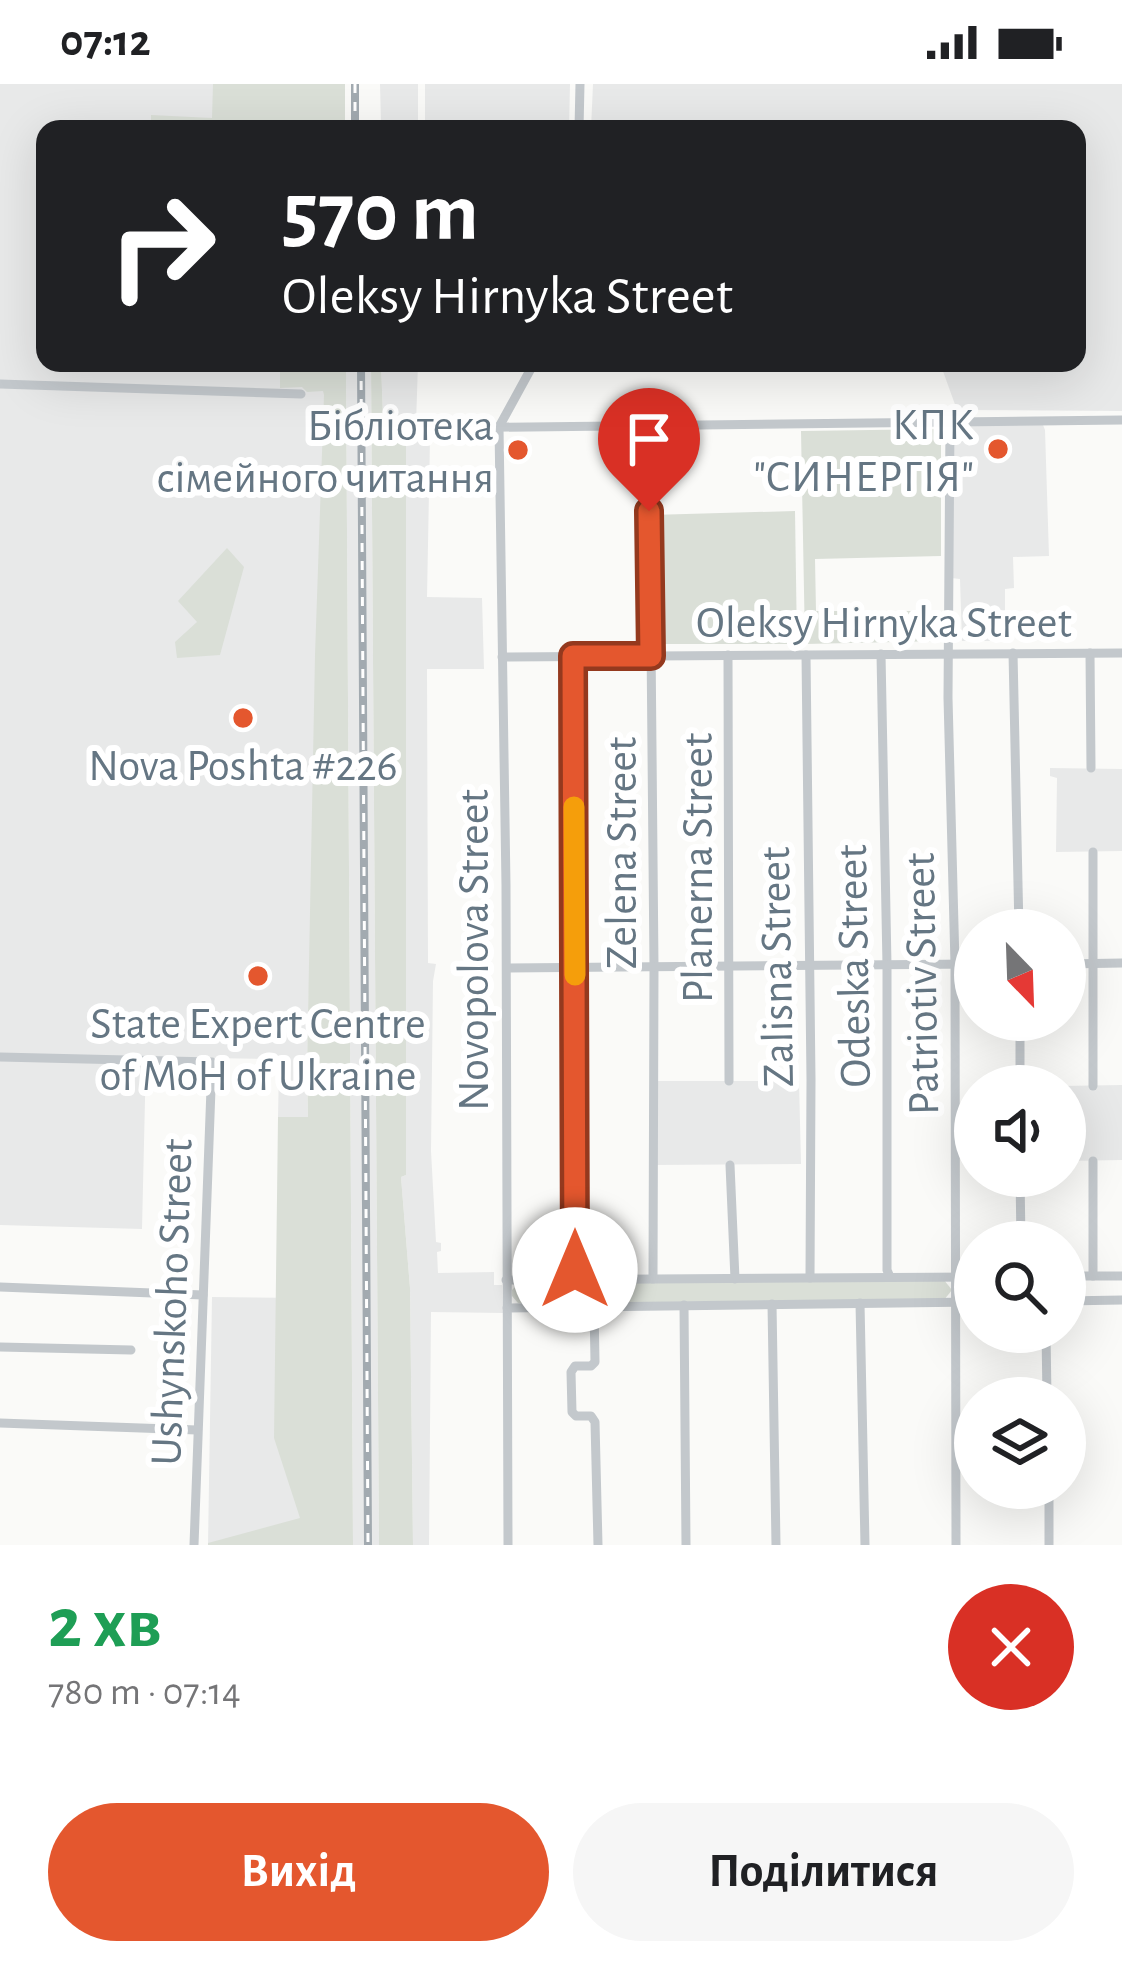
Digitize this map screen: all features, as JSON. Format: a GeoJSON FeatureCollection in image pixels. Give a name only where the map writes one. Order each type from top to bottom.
{"type":"FeatureCollection","features":[{"type":"Feature","properties":{"kind":"street"},"geometry":{"type":"LineString","coordinates":[[579,120],[580,84]]}},
{"type":"Feature","properties":{"kind":"street","name":"Novopolova Street"},"geometry":{"type":"LineString","coordinates":[[508,1545],[507,968],[499,427],[529,372]]}},
{"type":"Feature","properties":{"kind":"street"},"geometry":{"type":"LineString","coordinates":[[0,384],[301,394]]}},
{"type":"Feature","properties":{"kind":"street"},"geometry":{"type":"LineString","coordinates":[[433,428],[1122,420]]}},
{"type":"Feature","properties":{"kind":"street","name":"Patriotiv Street"},"geometry":{"type":"LineString","coordinates":[[950,422],[948,654],[954,920]]}},
{"type":"Feature","properties":{"kind":"street","name":"Zelena Street"},"geometry":{"type":"LineString","coordinates":[[649,425],[653,1279]]}},
{"type":"Feature","properties":{"kind":"street"},"geometry":{"type":"LineString","coordinates":[[1013,653],[1019,909]]}},
{"type":"Feature","properties":{"kind":"street"},"geometry":{"type":"LineString","coordinates":[[1090,653],[1091,768]]}},
{"type":"Feature","properties":{"kind":"street","name":"Oleksy Hirnyka Street"},"geometry":{"type":"LineString","coordinates":[[502,657],[1122,653]]}},
{"type":"Feature","properties":{"kind":"street","name":"Odeska Street"},"geometry":{"type":"LineString","coordinates":[[881,654],[890,1277]]}},
{"type":"Feature","properties":{"kind":"street","name":"Zalisna Street"},"geometry":{"type":"LineString","coordinates":[[806,655],[810,1278]]}},
{"type":"Feature","properties":{"kind":"street"},"geometry":{"type":"LineString","coordinates":[[573,656],[575,1280]]}},
{"type":"Feature","properties":{"kind":"street","name":"Planerna Street"},"geometry":{"type":"LineString","coordinates":[[728,656],[729,1081]]}},
{"type":"Feature","properties":{"kind":"street"},"geometry":{"type":"LineString","coordinates":[[1093,852],[1094,1085]]}},
{"type":"Feature","properties":{"kind":"street"},"geometry":{"type":"LineString","coordinates":[[1086,964],[1122,963]]}},
{"type":"Feature","properties":{"kind":"street"},"geometry":{"type":"LineString","coordinates":[[507,968],[954,964]]}},
{"type":"Feature","properties":{"kind":"street","name":"Patriotiv Street"},"geometry":{"type":"LineString","coordinates":[[954,1221],[955,1041]]}},
{"type":"Feature","properties":{"kind":"street","name":"Ushynskoho Street"},"geometry":{"type":"LineString","coordinates":[[0,1057],[212,1062],[194,1545]]}},
{"type":"Feature","properties":{"kind":"street"},"geometry":{"type":"LineString","coordinates":[[1093,1161],[1093,1276]]}},
{"type":"Feature","properties":{"kind":"street"},"geometry":{"type":"LineString","coordinates":[[730,1165],[735,1279]]}},
{"type":"Feature","properties":{"kind":"street"},"geometry":{"type":"LineString","coordinates":[[1086,1276],[1122,1276]]}},
{"type":"Feature","properties":{"kind":"street"},"geometry":{"type":"LineString","coordinates":[[506,1280],[954,1277]]}},
{"type":"Feature","properties":{"kind":"street"},"geometry":{"type":"LineString","coordinates":[[0,1287],[203,1295]]}},
{"type":"Feature","properties":{"kind":"street"},"geometry":{"type":"LineString","coordinates":[[1086,1300],[1122,1300]]}},
{"type":"Feature","properties":{"kind":"street"},"geometry":{"type":"LineString","coordinates":[[507,1308],[954,1302]]}},
{"type":"Feature","properties":{"kind":"street"},"geometry":{"type":"LineString","coordinates":[[860,1303],[865,1545]]}},
{"type":"Feature","properties":{"kind":"street"},"geometry":{"type":"LineString","coordinates":[[772,1304],[776,1545]]}},
{"type":"Feature","properties":{"kind":"street"},"geometry":{"type":"LineString","coordinates":[[684,1305],[686,1545]]}},
{"type":"Feature","properties":{"kind":"street"},"geometry":{"type":"LineString","coordinates":[[594,1306],[595,1362],[575,1366],[571,1372],[572,1412],[591,1416],[595,1422],[598,1545]]}},
{"type":"Feature","properties":{"kind":"street"},"geometry":{"type":"LineString","coordinates":[[0,1347],[131,1350]]}},
{"type":"Feature","properties":{"kind":"street","name":"Patriotiv Street"},"geometry":{"type":"LineString","coordinates":[[955,1353],[956,1545]]}},
{"type":"Feature","properties":{"kind":"street"},"geometry":{"type":"LineString","coordinates":[[0,1423],[197,1430]]}},
{"type":"Feature","properties":{"kind":"street"},"geometry":{"type":"LineString","coordinates":[[1048,1509],[1049,1545]]}},
{"type":"Feature","properties":{"kind":"shaded area"},"geometry":{"type":"Polygon","coordinates":[[[0,84],[324,84],[323,120],[36,120],[36,372],[325,372],[308,1118],[278,1117],[279,1068],[266,1059],[146,1057],[142,1229],[0,1225],[0,84]]]}},
{"type":"Feature","properties":{"kind":"shaded area"},"geometry":{"type":"Polygon","coordinates":[[[213,84],[345,84],[345,120],[151,120],[151,115],[212,118],[213,84]]]}},
{"type":"Feature","properties":{"kind":"shaded area"},"geometry":{"type":"Polygon","coordinates":[[[380,84],[418,84],[418,120],[381,120],[380,84]]]}},
{"type":"Feature","properties":{"kind":"shaded area"},"geometry":{"type":"Polygon","coordinates":[[[425,84],[570,84],[569,120],[425,120],[425,84]]]}},
{"type":"Feature","properties":{"kind":"shaded area"},"geometry":{"type":"Polygon","coordinates":[[[593,84],[1122,84],[1122,411],[957,410],[943,372],[1086,372],[1086,120],[591,120],[593,84]]]}},
{"type":"Feature","properties":{"kind":"shaded area"},"geometry":{"type":"Polygon","coordinates":[[[280,372],[346,372],[353,1545],[208,1545],[300,1518],[274,1438],[278,1117],[308,1117],[324,395],[302,387],[280,388],[280,372]]]}},
{"type":"Feature","properties":{"kind":"shaded area"},"geometry":{"type":"Polygon","coordinates":[[[346,372],[371,372],[379,1545],[353,1545],[346,372]]]}},
{"type":"Feature","properties":{"kind":"shaded area"},"geometry":{"type":"Polygon","coordinates":[[[371,372],[381,372],[383,417],[410,423],[406,443],[406,1175],[401,1177],[410,1288],[413,1545],[379,1545],[371,372]]]}},
{"type":"Feature","properties":{"kind":"shaded area"},"geometry":{"type":"Polygon","coordinates":[[[381,372],[418,372],[416,424],[383,417],[381,372]]]}},
{"type":"Feature","properties":{"kind":"shaded area"},"geometry":{"type":"Polygon","coordinates":[[[1043,425],[1045,430],[1049,556],[1013,557],[1014,588],[1005,589],[1005,641],[962,641],[960,579],[951,578],[953,427],[1043,425]]]}},
{"type":"Feature","properties":{"kind":"shaded area"},"geometry":{"type":"Polygon","coordinates":[[[410,427],[425,429],[425,439],[430,439],[427,597],[482,598],[484,669],[427,669],[428,963],[436,964],[431,1151],[436,1242],[441,1243],[438,1273],[494,1272],[494,1285],[502,1285],[503,1313],[431,1312],[429,1545],[413,1545],[410,1288],[401,1177],[406,1175],[406,443],[410,427]]]}},
{"type":"Feature","properties":{"kind":"shaded area"},"geometry":{"type":"Polygon","coordinates":[[[941,429],[941,556],[815,559],[816,611],[942,611],[942,641],[805,644],[801,431],[941,429]]]}},
{"type":"Feature","properties":{"kind":"shaded area"},"geometry":{"type":"Polygon","coordinates":[[[795,511],[797,644],[653,644],[651,515],[795,511]]]}},
{"type":"Feature","properties":{"kind":"shaded area"},"geometry":{"type":"Polygon","coordinates":[[[227,548],[244,567],[220,655],[177,658],[175,642],[197,622],[178,601],[227,548]]]}},
{"type":"Feature","properties":{"kind":"shaded area"},"geometry":{"type":"Polygon","coordinates":[[[1050,768],[1122,769],[1122,851],[1056,852],[1057,778],[1050,776],[1050,768]]]}},
{"type":"Feature","properties":{"kind":"shaded area"},"geometry":{"type":"Polygon","coordinates":[[[652,1081],[799,1081],[801,1164],[653,1165],[652,1081]]]}},
{"type":"Feature","properties":{"kind":"shaded area"},"geometry":{"type":"Polygon","coordinates":[[[1122,1085],[1122,1160],[1086,1161],[1086,1086],[1122,1085]]]}},
{"type":"Feature","properties":{"kind":"shaded area"},"geometry":{"type":"Polygon","coordinates":[[[944,1280],[952,1290],[944,1300],[518,1303],[512,1296],[518,1284],[944,1280]]]}},
{"type":"Feature","properties":{"kind":"shaded area"},"geometry":{"type":"Polygon","coordinates":[[[212,1297],[301,1298],[309,1545],[208,1545],[212,1297]]]}},
{"type":"Feature","properties":{"kind":"railway"},"geometry":{"type":"LineString","coordinates":[[355,84],[355,120]]}},
{"type":"Feature","properties":{"kind":"railway"},"geometry":{"type":"LineString","coordinates":[[361,372],[368,1545]]}},
{"type":"Feature","properties":{"kind":"slow traffic"},"geometry":{"type":"LineString","coordinates":[[574,807],[575,975]]}},
{"type":"Feature","properties":{"kind":"place","name":"КПК \"СИНЕРГІЯ\""},"geometry":{"type":"Point","coordinates":[998,449]}},
{"type":"Feature","properties":{"kind":"place","name":"Бібліотека сімейного читання"},"geometry":{"type":"Point","coordinates":[518,450]}},
{"type":"Feature","properties":{"kind":"place","name":"Nova Poshta #226"},"geometry":{"type":"Point","coordinates":[243,718]}},
{"type":"Feature","properties":{"kind":"place","name":"State Expert Centre of MoH of Ukraine"},"geometry":{"type":"Point","coordinates":[258,976]}},
{"type":"Feature","properties":{"kind":"route"},"geometry":{"type":"LineString","coordinates":[[575,1270],[573,656],[651,656],[649,511]]}}]}
